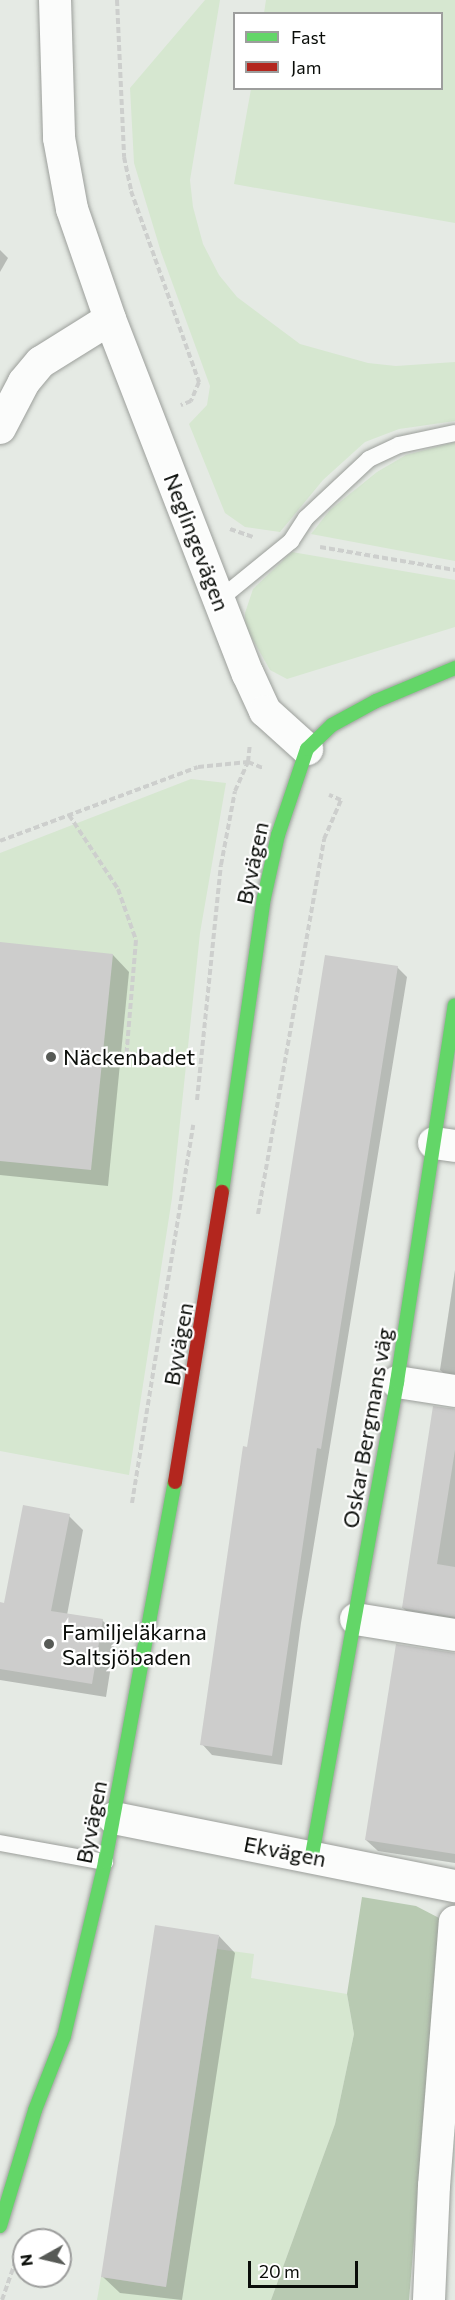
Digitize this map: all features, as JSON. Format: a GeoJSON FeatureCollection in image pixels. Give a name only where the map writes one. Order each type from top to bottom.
{"type":"FeatureCollection","features":[{"type":"Feature","properties":{"kind":"street","name":"Neglingevägen"},"geometry":{"type":"LineString","coordinates":[[55,0],[59,138],[66,184],[110,319],[265,711],[307,749]]}},
{"type":"Feature","properties":{"kind":"street"},"geometry":{"type":"LineString","coordinates":[[0,428],[24,382],[41,362],[110,319]]}},
{"type":"Feature","properties":{"kind":"street","name":"Byvägen"},"geometry":{"type":"LineString","coordinates":[[0,2226],[35,2110],[64,2036],[114,1818],[203,1327],[264,898],[278,835],[307,749],[332,725],[375,701],[455,668]]}},
{"type":"Feature","properties":{"kind":"street","name":"Oskar Bergmans väg"},"geometry":{"type":"LineString","coordinates":[[312,1855],[397,1382],[444,1144],[455,1005]]}},
{"type":"Feature","properties":{"kind":"street"},"geometry":{"type":"LineString","coordinates":[[397,1382],[455,1391]]}},
{"type":"Feature","properties":{"kind":"street"},"geometry":{"type":"LineString","coordinates":[[356,1619],[455,1635]]}},
{"type":"Feature","properties":{"kind":"street","name":"Ekvägen"},"geometry":{"type":"LineString","coordinates":[[114,1818],[312,1855],[455,1886]]}},
{"type":"Feature","properties":{"kind":"street"},"geometry":{"type":"LineString","coordinates":[[429,2300],[447,2128],[455,1922]]}},
{"type":"Feature","properties":{"kind":"street"},"geometry":{"type":"LineString","coordinates":[[14,2133],[35,2110]]}},
{"type":"Feature","properties":{"kind":"lane"},"geometry":{"type":"LineString","coordinates":[[220,599],[291,541],[306,518],[369,459],[399,446],[455,433]]}},
{"type":"Feature","properties":{"kind":"lane"},"geometry":{"type":"LineString","coordinates":[[0,1843],[105,1862]]}},
{"type":"Feature","properties":{"kind":"path"},"geometry":{"type":"LineString","coordinates":[[117,0],[122,133],[131,191],[199,382],[191,401],[171,409]]}},
{"type":"Feature","properties":{"kind":"path"},"geometry":{"type":"LineString","coordinates":[[220,524],[246,536],[291,541],[455,570]]}},
{"type":"Feature","properties":{"kind":"path"},"geometry":{"type":"LineString","coordinates":[[196,1108],[221,865],[235,791],[248,762],[249,733]]}},
{"type":"Feature","properties":{"kind":"path"},"geometry":{"type":"LineString","coordinates":[[0,841],[198,766],[248,762]]}},
{"type":"Feature","properties":{"kind":"path"},"geometry":{"type":"LineString","coordinates":[[69,815],[118,889],[136,940],[126,1060]]}},
{"type":"Feature","properties":{"kind":"path"},"geometry":{"type":"LineString","coordinates":[[131,1507],[194,1120]]}},
{"type":"Feature","properties":{"kind":"green space"},"geometry":{"type":"Polygon","coordinates":[[[205,0],[220,0],[190,180],[193,207],[203,244],[219,275],[237,297],[300,344],[368,363],[396,366],[455,362],[455,421],[399,429],[365,442],[323,480],[280,532],[245,527],[225,513],[189,424],[207,405],[210,386],[161,252],[134,163],[130,88],[205,0]]]}},
{"type":"Feature","properties":{"kind":"green space"},"geometry":{"type":"Polygon","coordinates":[[[266,0],[455,0],[455,223],[234,184],[251,90],[443,90],[443,12],[264,12],[266,0]]]}},
{"type":"Feature","properties":{"kind":"green space"},"geometry":{"type":"Polygon","coordinates":[[[455,442],[455,561],[311,534],[330,510],[377,472],[406,455],[455,442]]]}},
{"type":"Feature","properties":{"kind":"green space"},"geometry":{"type":"Polygon","coordinates":[[[292,552],[455,580],[455,627],[287,679],[270,670],[245,626],[245,613],[253,589],[292,552]]]}},
{"type":"Feature","properties":{"kind":"green space"},"geometry":{"type":"Polygon","coordinates":[[[191,779],[226,783],[200,933],[172,1198],[129,1475],[0,1451],[0,853],[191,779]]]}},
{"type":"Feature","properties":{"kind":"green space"},"geometry":{"type":"Polygon","coordinates":[[[362,1897],[416,1906],[441,1919],[409,2300],[271,2300],[335,2124],[354,2034],[347,1994],[362,1897]]]}},
{"type":"Feature","properties":{"kind":"green space"},"geometry":{"type":"Polygon","coordinates":[[[217,1949],[254,1954],[251,1978],[347,1994],[354,2034],[335,2124],[271,2300],[97,2300],[101,2277],[166,2287],[217,1949]]]}},
{"type":"Feature","properties":{"kind":"building","name":"Näckenbadet"},"geometry":{"type":"Polygon","coordinates":[[[0,942],[113,954],[91,1170],[0,1161],[0,942]]]}},
{"type":"Feature","properties":{"kind":"building"},"geometry":{"type":"Polygon","coordinates":[[[325,955],[398,966],[321,1449],[317,1448],[272,1756],[200,1745],[243,1446],[247,1447],[325,955]]]}},
{"type":"Feature","properties":{"kind":"building"},"geometry":{"type":"Polygon","coordinates":[[[433,1406],[455,1409],[455,1450],[437,1564],[455,1567],[455,1617],[402,1608],[433,1406]]]}},
{"type":"Feature","properties":{"kind":"building"},"geometry":{"type":"Polygon","coordinates":[[[23,1505],[70,1514],[51,1611],[103,1619],[92,1684],[0,1669],[0,1602],[4,1603],[23,1505]]]}},
{"type":"Feature","properties":{"kind":"building"},"geometry":{"type":"Polygon","coordinates":[[[396,1644],[455,1653],[455,1854],[365,1840],[396,1644]]]}},
{"type":"Feature","properties":{"kind":"building"},"geometry":{"type":"Polygon","coordinates":[[[155,1925],[219,1935],[166,2287],[101,2277],[155,1925]]]}},
{"type":"Feature","properties":{"kind":"traffic: fast"},"geometry":{"type":"LineString","coordinates":[[222,1192],[264,898],[278,835],[307,749],[332,725],[376,701],[455,668]]}},
{"type":"Feature","properties":{"kind":"traffic: fast"},"geometry":{"type":"LineString","coordinates":[[312,1855],[397,1382],[455,1005]]}},
{"type":"Feature","properties":{"kind":"traffic: fast"},"geometry":{"type":"LineString","coordinates":[[0,2226],[35,2110],[64,2036],[105,1862],[175,1482]]}},
{"type":"Feature","properties":{"kind":"traffic: jam"},"geometry":{"type":"LineString","coordinates":[[175,1482],[222,1192]]}},
{"type":"Feature","properties":{"kind":"place","name":"Näckenbadet"},"geometry":{"type":"Point","coordinates":[51,1057]}},
{"type":"Feature","properties":{"kind":"place","name":"Familjeläkarna Saltsjöbaden"},"geometry":{"type":"Point","coordinates":[49,1644]}}]}
